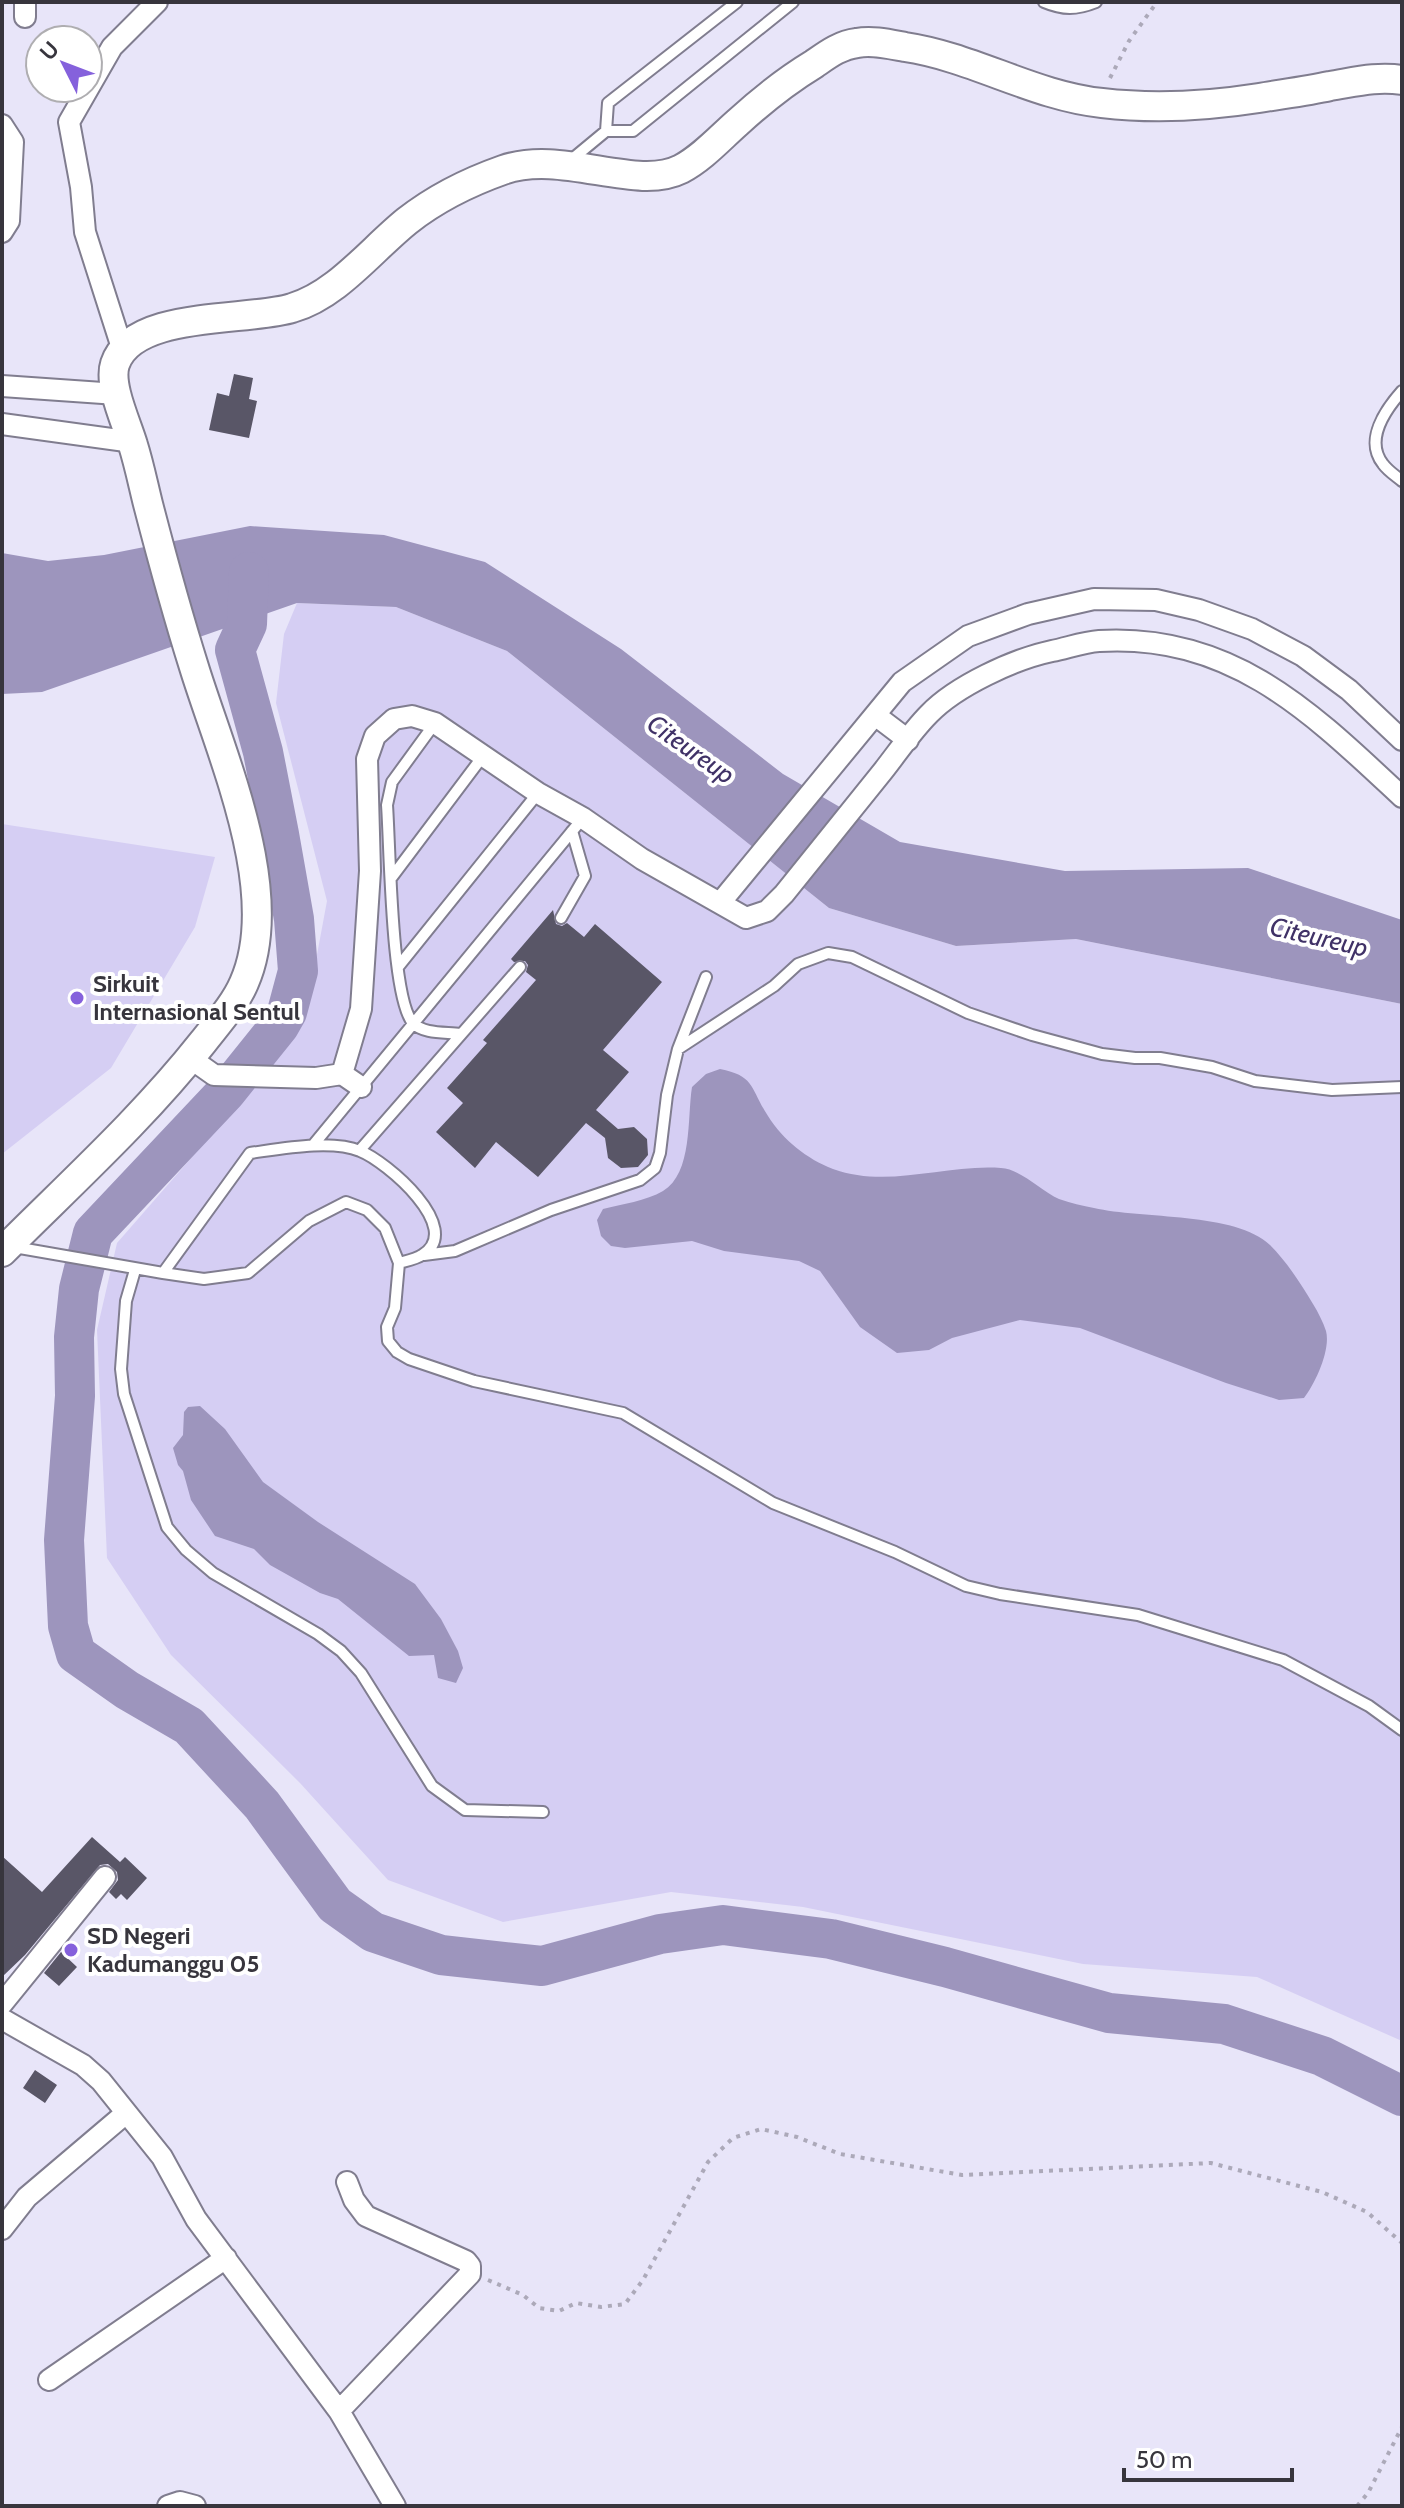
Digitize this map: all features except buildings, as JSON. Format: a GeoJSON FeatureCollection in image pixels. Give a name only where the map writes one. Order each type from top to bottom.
{"type":"FeatureCollection","features":[{"type":"Feature","properties":{"kind":"street"},"geometry":{"type":"LineString","coordinates":[[123,351],[85,232],[81,187],[69,122],[112,47],[157,2]]}},
{"type":"Feature","properties":{"kind":"street"},"geometry":{"type":"LineString","coordinates":[[5,1249],[190,1058],[244,983],[253,949],[257,914],[253,865],[243,820],[192,660],[117,394],[113,372],[116,360],[123,351],[149,331],[171,325],[290,309],[325,291],[412,218],[456,190],[513,167],[567,164],[645,176],[662,176],[680,170],[794,77],[837,49],[855,43],[874,42],[940,54],[1067,96],[1098,103],[1155,106],[1199,104],[1254,99],[1357,80],[1402,80]]}},
{"type":"Feature","properties":{"kind":"street"},"geometry":{"type":"LineString","coordinates":[[2,125],[13,142],[9,221],[2,232]]}},
{"type":"Feature","properties":{"kind":"street"},"geometry":{"type":"LineString","coordinates":[[2,386],[117,394]]}},
{"type":"Feature","properties":{"kind":"street"},"geometry":{"type":"LineString","coordinates":[[2,424],[133,442]]}},
{"type":"Feature","properties":{"kind":"street"},"geometry":{"type":"LineString","coordinates":[[720,903],[902,682],[968,636],[1028,614],[1094,599],[1156,600],[1199,610],[1252,629],[1303,656],[1349,690],[1402,740]]}},
{"type":"Feature","properties":{"kind":"street"},"geometry":{"type":"LineString","coordinates":[[342,1074],[361,1009],[370,871],[367,759],[375,736],[394,719],[412,716],[435,723],[538,793],[577,824],[746,918],[767,911],[784,894],[930,712],[987,673],[1039,654],[1098,641],[1151,642],[1187,650],[1236,667],[1281,691],[1323,723],[1402,797]]}},
{"type":"Feature","properties":{"kind":"street"},"geometry":{"type":"LineString","coordinates":[[875,715],[908,740]]}},
{"type":"Feature","properties":{"kind":"street"},"geometry":{"type":"LineString","coordinates":[[190,1058],[214,1075],[316,1078],[342,1074],[361,1087]]}},
{"type":"Feature","properties":{"kind":"street"},"geometry":{"type":"LineString","coordinates":[[2,2004],[105,1877]]}},
{"type":"Feature","properties":{"kind":"street"},"geometry":{"type":"LineString","coordinates":[[2,2019],[83,2065],[101,2081],[162,2157],[196,2219],[339,2411],[387,2503]]}},
{"type":"Feature","properties":{"kind":"street"},"geometry":{"type":"LineString","coordinates":[[2,2229],[27,2197],[126,2113]]}},
{"type":"Feature","properties":{"kind":"street"},"geometry":{"type":"LineString","coordinates":[[339,2411],[470,2274],[466,2261],[366,2216],[354,2200],[347,2182]]}},
{"type":"Feature","properties":{"kind":"street"},"geometry":{"type":"LineString","coordinates":[[49,2380],[226,2258]]}},
{"type":"Feature","properties":{"kind":"street"},"geometry":{"type":"LineString","coordinates":[[168,2506],[180,2502],[195,2506]]}},
{"type":"Feature","properties":{"kind":"lane"},"geometry":{"type":"LineString","coordinates":[[606,131],[608,103],[737,2]]}},
{"type":"Feature","properties":{"kind":"lane"},"geometry":{"type":"LineString","coordinates":[[567,164],[606,131],[633,131],[793,2]]}},
{"type":"Feature","properties":{"kind":"lane"},"geometry":{"type":"LineString","coordinates":[[1044,2],[1056,7],[1077,9],[1096,2]]}},
{"type":"Feature","properties":{"kind":"lane"},"geometry":{"type":"LineString","coordinates":[[1402,391],[1379,421],[1377,443],[1381,463],[1402,481]]}},
{"type":"Feature","properties":{"kind":"lane"},"geometry":{"type":"LineString","coordinates":[[435,723],[392,782],[387,805],[398,967],[405,1009],[413,1024],[422,1029],[460,1034]]}},
{"type":"Feature","properties":{"kind":"lane"},"geometry":{"type":"LineString","coordinates":[[392,877],[483,756]]}},
{"type":"Feature","properties":{"kind":"lane"},"geometry":{"type":"LineString","coordinates":[[398,967],[538,793]]}},
{"type":"Feature","properties":{"kind":"lane"},"geometry":{"type":"LineString","coordinates":[[561,918],[585,876],[577,824]]}},
{"type":"Feature","properties":{"kind":"lane"},"geometry":{"type":"LineString","coordinates":[[314,1144],[577,824]]}},
{"type":"Feature","properties":{"kind":"lane"},"geometry":{"type":"LineString","coordinates":[[678,1049],[752,1002],[798,964],[828,953],[852,957],[968,1013],[1102,1054],[1160,1058],[1212,1067],[1255,1081],[1301,1087],[1332,1090],[1402,1087]]}},
{"type":"Feature","properties":{"kind":"lane"},"geometry":{"type":"LineString","coordinates":[[360,1150],[520,967]]}},
{"type":"Feature","properties":{"kind":"lane"},"geometry":{"type":"LineString","coordinates":[[399,1263],[424,1255],[455,1251],[551,1210],[640,1180],[655,1168],[678,1049],[706,977]]}},
{"type":"Feature","properties":{"kind":"lane"},"geometry":{"type":"LineString","coordinates":[[163,1273],[250,1153],[314,1144],[360,1150],[408,1184],[435,1226],[435,1238],[424,1255]]}},
{"type":"Feature","properties":{"kind":"lane"},"geometry":{"type":"LineString","coordinates":[[5,1249],[55,1254],[135,1270],[204,1279],[248,1273],[309,1221],[346,1202],[367,1210],[385,1228],[399,1263],[395,1308],[387,1327],[388,1341],[397,1352],[409,1359],[474,1381],[623,1413],[773,1503],[895,1552],[966,1586],[1138,1615],[1283,1660],[1369,1706],[1402,1730]]}},
{"type":"Feature","properties":{"kind":"lane"},"geometry":{"type":"LineString","coordinates":[[135,1270],[125,1313],[121,1369],[124,1394],[167,1527],[186,1550],[213,1573],[318,1634],[341,1651],[361,1673],[432,1786],[449,1800],[465,1810],[543,1812]]}},
{"type":"Feature","properties":{"kind":"path"},"geometry":{"type":"LineString","coordinates":[[1098,103],[1129,41],[1157,2]]}},
{"type":"Feature","properties":{"kind":"path"},"geometry":{"type":"LineString","coordinates":[[470,2274],[523,2295],[539,2308],[559,2311],[576,2303],[601,2307],[625,2304],[643,2280],[708,2162],[733,2138],[761,2129],[797,2137],[840,2154],[962,2175],[1211,2163],[1322,2192],[1367,2212],[1402,2243]]}},
{"type":"Feature","properties":{"kind":"path"},"geometry":{"type":"LineString","coordinates":[[1357,2506],[1368,2493],[1402,2427]]}},
{"type":"Feature","properties":{"kind":"shaded area"},"geometry":{"type":"Polygon","coordinates":[[[297,603],[396,607],[507,651],[829,908],[956,946],[1076,939],[1402,1004],[1402,2041],[1257,1977],[1083,1964],[803,1907],[671,1892],[503,1922],[388,1880],[300,1783],[171,1655],[107,1558],[97,1330],[117,1243],[275,1062],[308,1003],[327,901],[276,703],[284,634],[297,603]]]}},
{"type":"Feature","properties":{"kind":"shaded area","name":"Sirkuit Internasional Sentul"},"geometry":{"type":"Polygon","coordinates":[[[2,824],[215,857],[195,927],[111,1068],[2,1154],[2,824]]]}},
{"type":"Feature","properties":{"kind":"water","name":"Citeureup"},"geometry":{"type":"Polygon","coordinates":[[[250,526],[384,535],[485,562],[621,649],[783,774],[900,842],[1065,871],[1248,868],[1402,920],[1402,1004],[1076,939],[956,946],[829,908],[507,651],[396,607],[297,603],[42,692],[2,694],[2,553],[48,561],[104,555],[250,526]]]}},
{"type":"Feature","properties":{"kind":"water"},"geometry":{"type":"Polygon","coordinates":[[[720,1069],[746,1080],[788,1141],[833,1169],[875,1177],[959,1169],[1008,1169],[1059,1199],[1072,1203],[1212,1222],[1255,1234],[1270,1245],[1288,1266],[1325,1328],[1326,1348],[1313,1384],[1304,1398],[1279,1400],[1080,1328],[1020,1320],[952,1338],[929,1350],[897,1353],[860,1327],[820,1271],[799,1261],[724,1251],[692,1241],[625,1248],[611,1246],[601,1236],[597,1220],[603,1209],[649,1197],[673,1183],[687,1144],[692,1087],[706,1074],[720,1069]]]}},
{"type":"Feature","properties":{"kind":"water"},"geometry":{"type":"Polygon","coordinates":[[[200,1406],[225,1429],[263,1482],[318,1522],[415,1584],[441,1619],[458,1651],[463,1668],[456,1683],[438,1678],[434,1655],[409,1656],[338,1599],[320,1593],[270,1565],[254,1549],[215,1536],[191,1500],[173,1448],[183,1435],[184,1412],[188,1407],[200,1406]]]}},
{"type":"Feature","properties":{"kind":"waterway"},"geometry":{"type":"LineString","coordinates":[[249,572],[247,624],[235,650],[263,752],[294,919],[298,971],[287,1012],[279,1026],[226,1092],[93,1233],[79,1289],[74,1337],[75,1396],[64,1540],[68,1626],[76,1654],[127,1690],[189,1726],[262,1805],[335,1905],[373,1932],[441,1955],[542,1966],[660,1934],[723,1925],[831,1939],[1109,2013],[1224,2024],[1322,2056],[1402,2096]]}},
{"type":"Feature","properties":{"kind":"place","name":"Sirkuit Internasional Sentul"},"geometry":{"type":"Point","coordinates":[77,998]}},
{"type":"Feature","properties":{"kind":"place","name":"SD Negeri Kadumanggu 05"},"geometry":{"type":"Point","coordinates":[71,1950]}}]}
